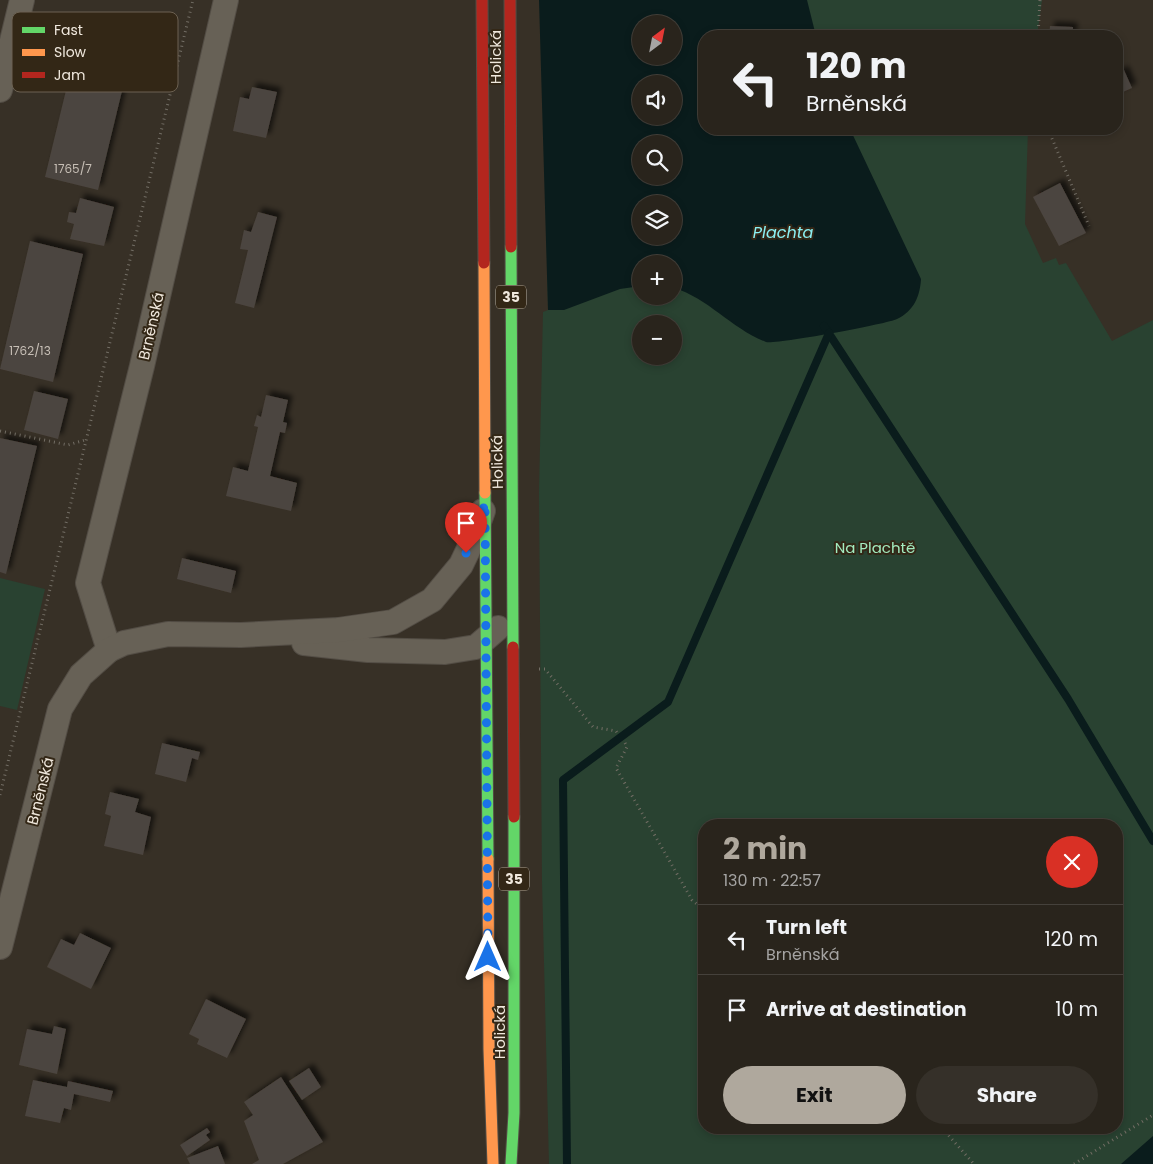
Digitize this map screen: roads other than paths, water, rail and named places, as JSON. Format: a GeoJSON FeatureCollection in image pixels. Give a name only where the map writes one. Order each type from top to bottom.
{"type":"FeatureCollection","features":[{"type":"Feature","properties":{"kind":"main road","name":"Holická"},"geometry":{"type":"LineString","coordinates":[[482,0],[489,1049],[493,1164]]}},
{"type":"Feature","properties":{"kind":"main road","name":"Holická"},"geometry":{"type":"LineString","coordinates":[[510,0],[515,971],[514,1113],[511,1164]]}},
{"type":"Feature","properties":{"kind":"street","name":"Brněnská"},"geometry":{"type":"LineString","coordinates":[[108,650],[88,583],[142,366],[226,0]]}},
{"type":"Feature","properties":{"kind":"street"},"geometry":{"type":"LineString","coordinates":[[0,87],[12,40]]}},
{"type":"Feature","properties":{"kind":"street","name":"Brněnská"},"geometry":{"type":"LineString","coordinates":[[0,947],[60,709],[81,675],[108,650],[124,643],[168,634],[241,635],[338,630],[393,622],[432,600],[461,565],[480,523],[485,502]]}},
{"type":"Feature","properties":{"kind":"street","name":"Brněnská"},"geometry":{"type":"LineString","coordinates":[[241,635],[368,650],[444,652],[469,650],[486,639],[505,617],[514,594]]}},
{"type":"Feature","properties":{"kind":"street","name":"Brněnská"},"geometry":{"type":"LineString","coordinates":[[444,652],[464,658],[474,665],[481,676],[487,694]]}},
{"type":"Feature","properties":{"kind":"water","name":"Plachta"},"geometry":{"type":"Polygon","coordinates":[[[539,0],[807,0],[814,30],[698,30],[698,135],[853,135],[921,279],[919,291],[912,307],[903,316],[889,322],[808,337],[766,342],[742,329],[698,299],[682,291],[682,255],[632,255],[632,287],[620,289],[564,310],[548,310],[539,0]]]}},
{"type":"Feature","properties":{"kind":"water"},"geometry":{"type":"Polygon","coordinates":[[[1153,1136],[1153,1164],[1121,1164],[1153,1136]]]}},
{"type":"Feature","properties":{"kind":"waterway"},"geometry":{"type":"LineString","coordinates":[[824,326],[1068,699],[1153,841]]}},
{"type":"Feature","properties":{"kind":"waterway"},"geometry":{"type":"LineString","coordinates":[[567,1164],[563,780],[668,702],[829,333]]}},
{"type":"Feature","properties":{"kind":"park label","name":"Na Plachtě"},"geometry":{"type":"Point","coordinates":[875,547]}}]}
